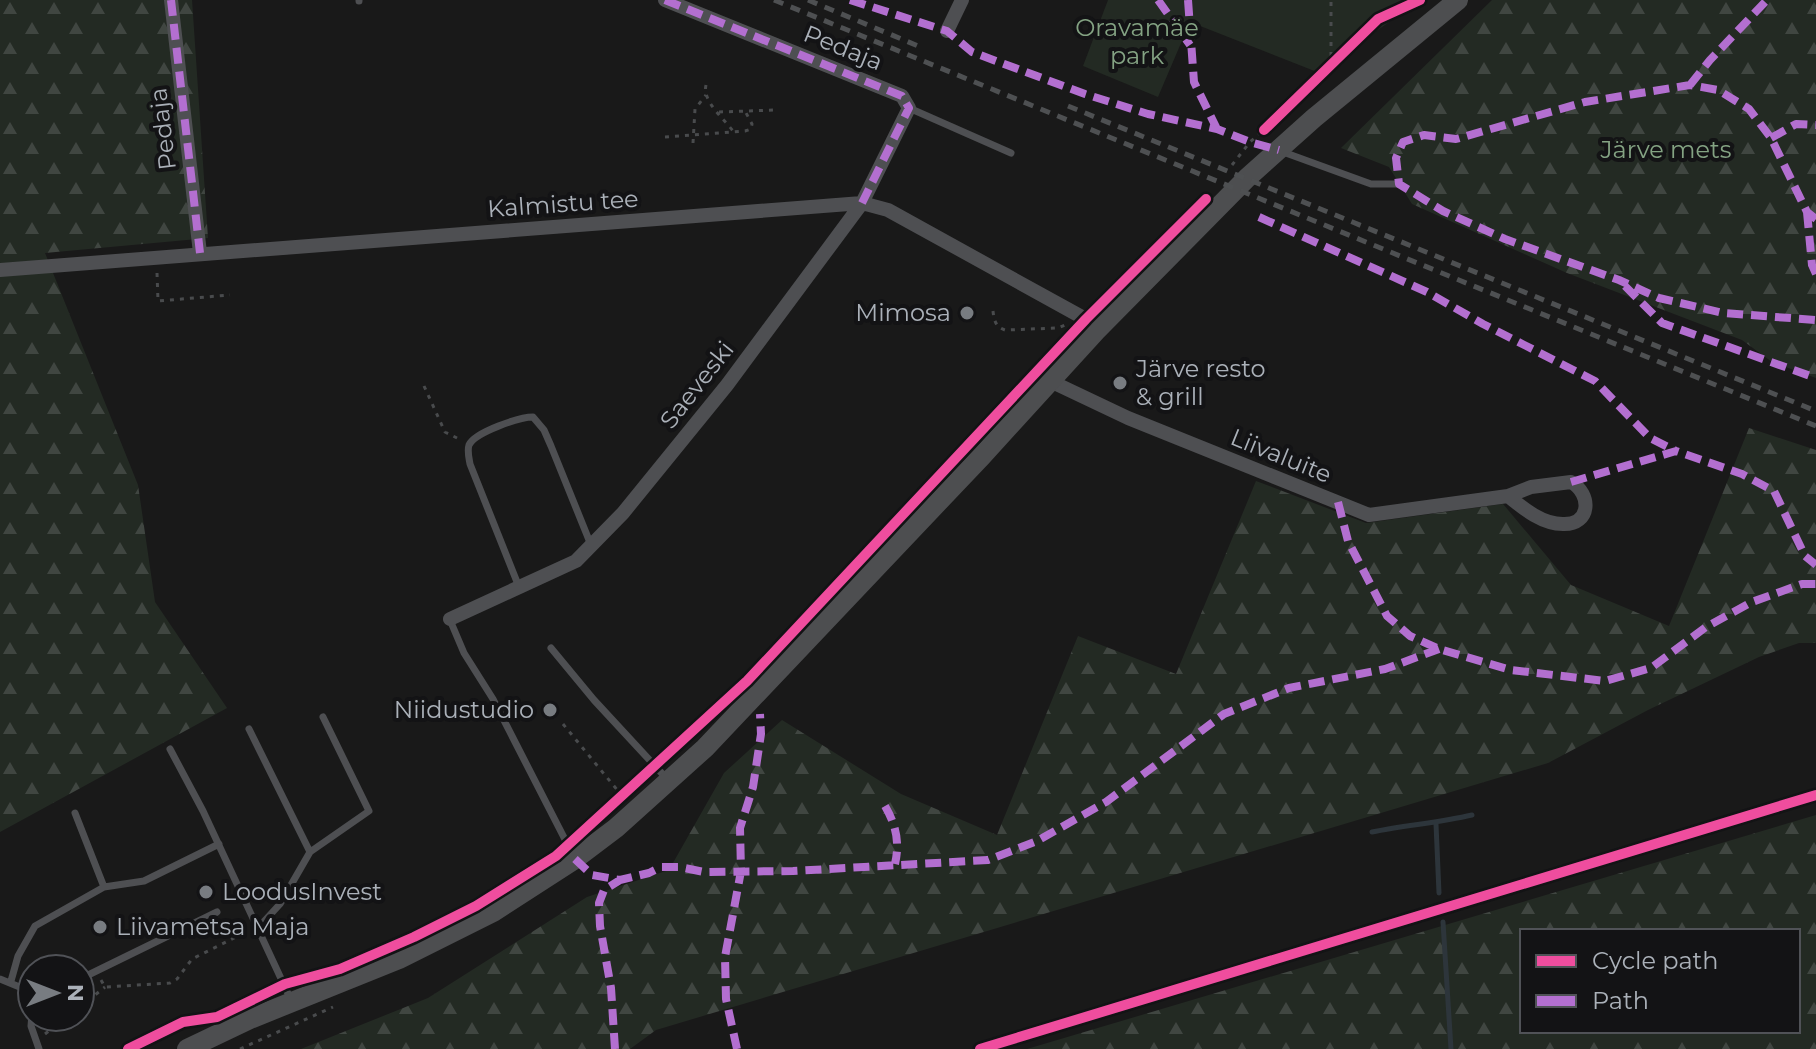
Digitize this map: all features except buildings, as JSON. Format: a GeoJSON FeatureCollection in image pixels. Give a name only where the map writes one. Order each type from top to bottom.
{"type":"FeatureCollection","features":[{"type":"Feature","properties":{"kind":"main road"},"geometry":{"type":"LineString","coordinates":[[187,1049],[399,959],[493,912],[575,859],[616,828],[705,748],[1050,381],[1087,320],[1314,118],[1458,0]]}},
{"type":"Feature","properties":{"kind":"street","name":"Pedaja"},"geometry":{"type":"LineString","coordinates":[[171,0],[200,253]]}},
{"type":"Feature","properties":{"kind":"street","name":"Pedaja"},"geometry":{"type":"LineString","coordinates":[[665,0],[902,96],[909,108]]}},
{"type":"Feature","properties":{"kind":"street"},"geometry":{"type":"LineString","coordinates":[[947,31],[962,0]]}},
{"type":"Feature","properties":{"kind":"street","name":"Saeveski"},"geometry":{"type":"LineString","coordinates":[[450,619],[576,561],[623,513],[727,385],[862,203],[909,108]]}},
{"type":"Feature","properties":{"kind":"street","name":"Kalmistu tee"},"geometry":{"type":"LineString","coordinates":[[0,270],[862,203],[888,210],[1087,320]]}},
{"type":"Feature","properties":{"kind":"street","name":"Liivaluite"},"geometry":{"type":"LineString","coordinates":[[1050,381],[1128,418],[1369,515],[1508,496],[1531,487],[1571,482],[1585,494],[1587,504],[1585,515],[1578,521],[1565,524],[1528,512],[1508,496]]}},
{"type":"Feature","properties":{"kind":"lane"},"geometry":{"type":"LineString","coordinates":[[909,108],[1011,153]]}},
{"type":"Feature","properties":{"kind":"lane"},"geometry":{"type":"LineString","coordinates":[[1279,150],[1371,184],[1399,184]]}},
{"type":"Feature","properties":{"kind":"lane"},"geometry":{"type":"LineString","coordinates":[[519,587],[470,464],[469,445],[475,437],[522,417],[533,417],[544,430],[591,545]]}},
{"type":"Feature","properties":{"kind":"lane"},"geometry":{"type":"LineString","coordinates":[[450,619],[464,653],[493,699],[575,859]]}},
{"type":"Feature","properties":{"kind":"lane"},"geometry":{"type":"LineString","coordinates":[[551,648],[670,782]]}},
{"type":"Feature","properties":{"kind":"lane"},"geometry":{"type":"LineString","coordinates":[[258,928],[280,904],[310,852],[369,811],[323,717]]}},
{"type":"Feature","properties":{"kind":"lane"},"geometry":{"type":"LineString","coordinates":[[249,729],[310,852]]}},
{"type":"Feature","properties":{"kind":"lane"},"geometry":{"type":"LineString","coordinates":[[170,749],[219,844],[292,1002]]}},
{"type":"Feature","properties":{"kind":"lane"},"geometry":{"type":"LineString","coordinates":[[75,813],[104,887]]}},
{"type":"Feature","properties":{"kind":"lane"},"geometry":{"type":"LineString","coordinates":[[11,981],[18,956],[35,926],[104,887],[144,881],[219,844]]}},
{"type":"Feature","properties":{"kind":"lane"},"geometry":{"type":"LineString","coordinates":[[96,969],[217,912]]}},
{"type":"Feature","properties":{"kind":"lane"},"geometry":{"type":"LineString","coordinates":[[0,979],[16,984]]}},
{"type":"Feature","properties":{"kind":"path"},"geometry":{"type":"LineString","coordinates":[[1331,0],[1331,66]]}},
{"type":"Feature","properties":{"kind":"path"},"geometry":{"type":"LineString","coordinates":[[1322,75],[1340,56]]}},
{"type":"Feature","properties":{"kind":"path"},"geometry":{"type":"LineString","coordinates":[[706,85],[706,95],[733,132]]}},
{"type":"Feature","properties":{"kind":"path"},"geometry":{"type":"LineString","coordinates":[[693,143],[695,109],[706,95]]}},
{"type":"Feature","properties":{"kind":"path"},"geometry":{"type":"LineString","coordinates":[[719,112],[774,110]]}},
{"type":"Feature","properties":{"kind":"path"},"geometry":{"type":"LineString","coordinates":[[665,137],[751,129],[750,117],[745,111]]}},
{"type":"Feature","properties":{"kind":"path"},"geometry":{"type":"LineString","coordinates":[[1250,142],[1274,121]]}},
{"type":"Feature","properties":{"kind":"path"},"geometry":{"type":"LineString","coordinates":[[156,256],[158,301],[230,295]]}},
{"type":"Feature","properties":{"kind":"path"},"geometry":{"type":"LineString","coordinates":[[993,311],[999,328],[1011,330],[1058,328],[1087,320]]}},
{"type":"Feature","properties":{"kind":"path"},"geometry":{"type":"LineString","coordinates":[[1069,338],[1087,320]]}},
{"type":"Feature","properties":{"kind":"path"},"geometry":{"type":"LineString","coordinates":[[424,386],[445,432],[469,445]]}},
{"type":"Feature","properties":{"kind":"path"},"geometry":{"type":"LineString","coordinates":[[563,724],[623,797]]}},
{"type":"Feature","properties":{"kind":"path"},"geometry":{"type":"LineString","coordinates":[[610,808],[634,787]]}},
{"type":"Feature","properties":{"kind":"path"},"geometry":{"type":"LineString","coordinates":[[96,994],[105,987],[170,983],[177,979],[192,959],[258,928]]}},
{"type":"Feature","properties":{"kind":"path"},"geometry":{"type":"LineString","coordinates":[[96,969],[105,987]]}},
{"type":"Feature","properties":{"kind":"path"},"geometry":{"type":"LineString","coordinates":[[240,1049],[333,1007]]}},
{"type":"Feature","properties":{"kind":"green space"},"geometry":{"type":"Polygon","coordinates":[[[0,0],[192,0],[208,238],[45,253],[138,485],[155,602],[227,708],[0,832],[0,0]]]}},
{"type":"Feature","properties":{"kind":"green space","name":"Oravamäe park"},"geometry":{"type":"Polygon","coordinates":[[[1108,0],[1421,0],[1317,72],[1190,22],[1158,97],[1083,66],[1108,0]]]}},
{"type":"Feature","properties":{"kind":"green space","name":"Järve mets"},"geometry":{"type":"Polygon","coordinates":[[[1492,0],[1816,0],[1816,378],[1772,362],[1742,340],[1567,273],[1412,204],[1389,167],[1341,148],[1492,0]]]}},
{"type":"Feature","properties":{"kind":"green space"},"geometry":{"type":"Polygon","coordinates":[[[1749,428],[1816,450],[1816,643],[1799,643],[1759,657],[1648,710],[1548,763],[656,1030],[630,1049],[301,1049],[428,998],[587,897],[669,870],[724,773],[782,720],[901,794],[997,835],[1078,636],[1176,674],[1256,481],[1366,523],[1503,504],[1571,585],[1669,626],[1749,428]]]}},
{"type":"Feature","properties":{"kind":"green space"},"geometry":{"type":"Polygon","coordinates":[[[1816,815],[1816,1049],[1027,1049],[1816,815]]]}},
{"type":"Feature","properties":{"kind":"waterway"},"geometry":{"type":"LineString","coordinates":[[1372,832],[1472,815]]}},
{"type":"Feature","properties":{"kind":"waterway"},"geometry":{"type":"LineString","coordinates":[[1436,824],[1439,893]]}},
{"type":"Feature","properties":{"kind":"waterway"},"geometry":{"type":"LineString","coordinates":[[1443,922],[1451,1049]]}},
{"type":"Feature","properties":{"kind":"railway"},"geometry":{"type":"LineString","coordinates":[[774,0],[1816,426]]}},
{"type":"Feature","properties":{"kind":"railway"},"geometry":{"type":"LineString","coordinates":[[808,0],[923,48]]}},
{"type":"Feature","properties":{"kind":"railway"},"geometry":{"type":"LineString","coordinates":[[1068,106],[1816,411]]}},
{"type":"Feature","properties":{"kind":"marked path"},"geometry":{"type":"LineString","coordinates":[[171,0],[200,253]]}},
{"type":"Feature","properties":{"kind":"marked path"},"geometry":{"type":"LineString","coordinates":[[665,0],[902,96],[909,108],[862,203]]}},
{"type":"Feature","properties":{"kind":"marked path"},"geometry":{"type":"LineString","coordinates":[[850,0],[947,31],[972,52],[1085,94],[1148,114],[1217,129],[1279,150]]}},
{"type":"Feature","properties":{"kind":"marked path"},"geometry":{"type":"LineString","coordinates":[[1158,0],[1190,45]]}},
{"type":"Feature","properties":{"kind":"marked path"},"geometry":{"type":"LineString","coordinates":[[1188,0],[1194,82],[1217,129]]}},
{"type":"Feature","properties":{"kind":"marked path"},"geometry":{"type":"LineString","coordinates":[[1690,85],[1767,0]]}},
{"type":"Feature","properties":{"kind":"marked path"},"geometry":{"type":"LineString","coordinates":[[1816,219],[1807,212],[1771,138],[1749,109],[1718,90],[1690,85],[1585,102],[1456,139],[1424,135],[1403,142],[1396,158],[1399,184],[1443,211],[1505,239],[1619,280],[1659,298],[1723,313],[1816,320]]}},
{"type":"Feature","properties":{"kind":"marked path"},"geometry":{"type":"LineString","coordinates":[[1771,138],[1796,124],[1816,125]]}},
{"type":"Feature","properties":{"kind":"marked path"},"geometry":{"type":"LineString","coordinates":[[1807,212],[1812,265],[1816,274]]}},
{"type":"Feature","properties":{"kind":"marked path"},"geometry":{"type":"LineString","coordinates":[[1259,217],[1427,292],[1595,381],[1650,438],[1676,451]]}},
{"type":"Feature","properties":{"kind":"marked path"},"geometry":{"type":"LineString","coordinates":[[1625,286],[1662,323],[1816,378]]}},
{"type":"Feature","properties":{"kind":"marked path"},"geometry":{"type":"LineString","coordinates":[[1571,482],[1676,451],[1742,474],[1774,491],[1805,556],[1816,565]]}},
{"type":"Feature","properties":{"kind":"marked path"},"geometry":{"type":"LineString","coordinates":[[1338,502],[1348,541],[1387,616],[1410,636],[1439,649],[1511,670],[1605,681],[1651,668],[1706,627],[1752,602],[1802,584],[1816,584]]}},
{"type":"Feature","properties":{"kind":"marked path"},"geometry":{"type":"LineString","coordinates":[[575,859],[592,875],[620,880],[661,867],[704,872],[793,871],[988,860],[1037,841],[1106,802],[1224,714],[1289,688],[1385,669],[1439,649]]}},
{"type":"Feature","properties":{"kind":"marked path"},"geometry":{"type":"LineString","coordinates":[[737,1049],[726,999],[725,957],[741,871],[740,828],[753,787],[761,734],[760,714]]}},
{"type":"Feature","properties":{"kind":"marked path"},"geometry":{"type":"LineString","coordinates":[[885,806],[896,834],[895,864]]}},
{"type":"Feature","properties":{"kind":"marked path"},"geometry":{"type":"LineString","coordinates":[[615,1049],[611,988],[599,903],[604,890],[620,880]]}},
{"type":"Feature","properties":{"kind":"cycle path"},"geometry":{"type":"LineString","coordinates":[[1264,130],[1378,19],[1420,0]]}},
{"type":"Feature","properties":{"kind":"cycle path"},"geometry":{"type":"LineString","coordinates":[[128,1049],[183,1022],[217,1017],[285,984],[340,969],[414,937],[476,906],[556,856],[747,681],[1086,319],[1206,199]]}},
{"type":"Feature","properties":{"kind":"cycle path"},"geometry":{"type":"LineString","coordinates":[[980,1049],[1816,795]]}},
{"type":"Feature","properties":{"kind":"place","name":"Mimosa"},"geometry":{"type":"Point","coordinates":[967,313]}},
{"type":"Feature","properties":{"kind":"place","name":"Järve resto & grill"},"geometry":{"type":"Point","coordinates":[1120,383]}},
{"type":"Feature","properties":{"kind":"place","name":"Niidustudio"},"geometry":{"type":"Point","coordinates":[550,710]}},
{"type":"Feature","properties":{"kind":"place","name":"LoodusInvest"},"geometry":{"type":"Point","coordinates":[206,892]}},
{"type":"Feature","properties":{"kind":"place","name":"Liivametsa Maja"},"geometry":{"type":"Point","coordinates":[100,927]}}]}
